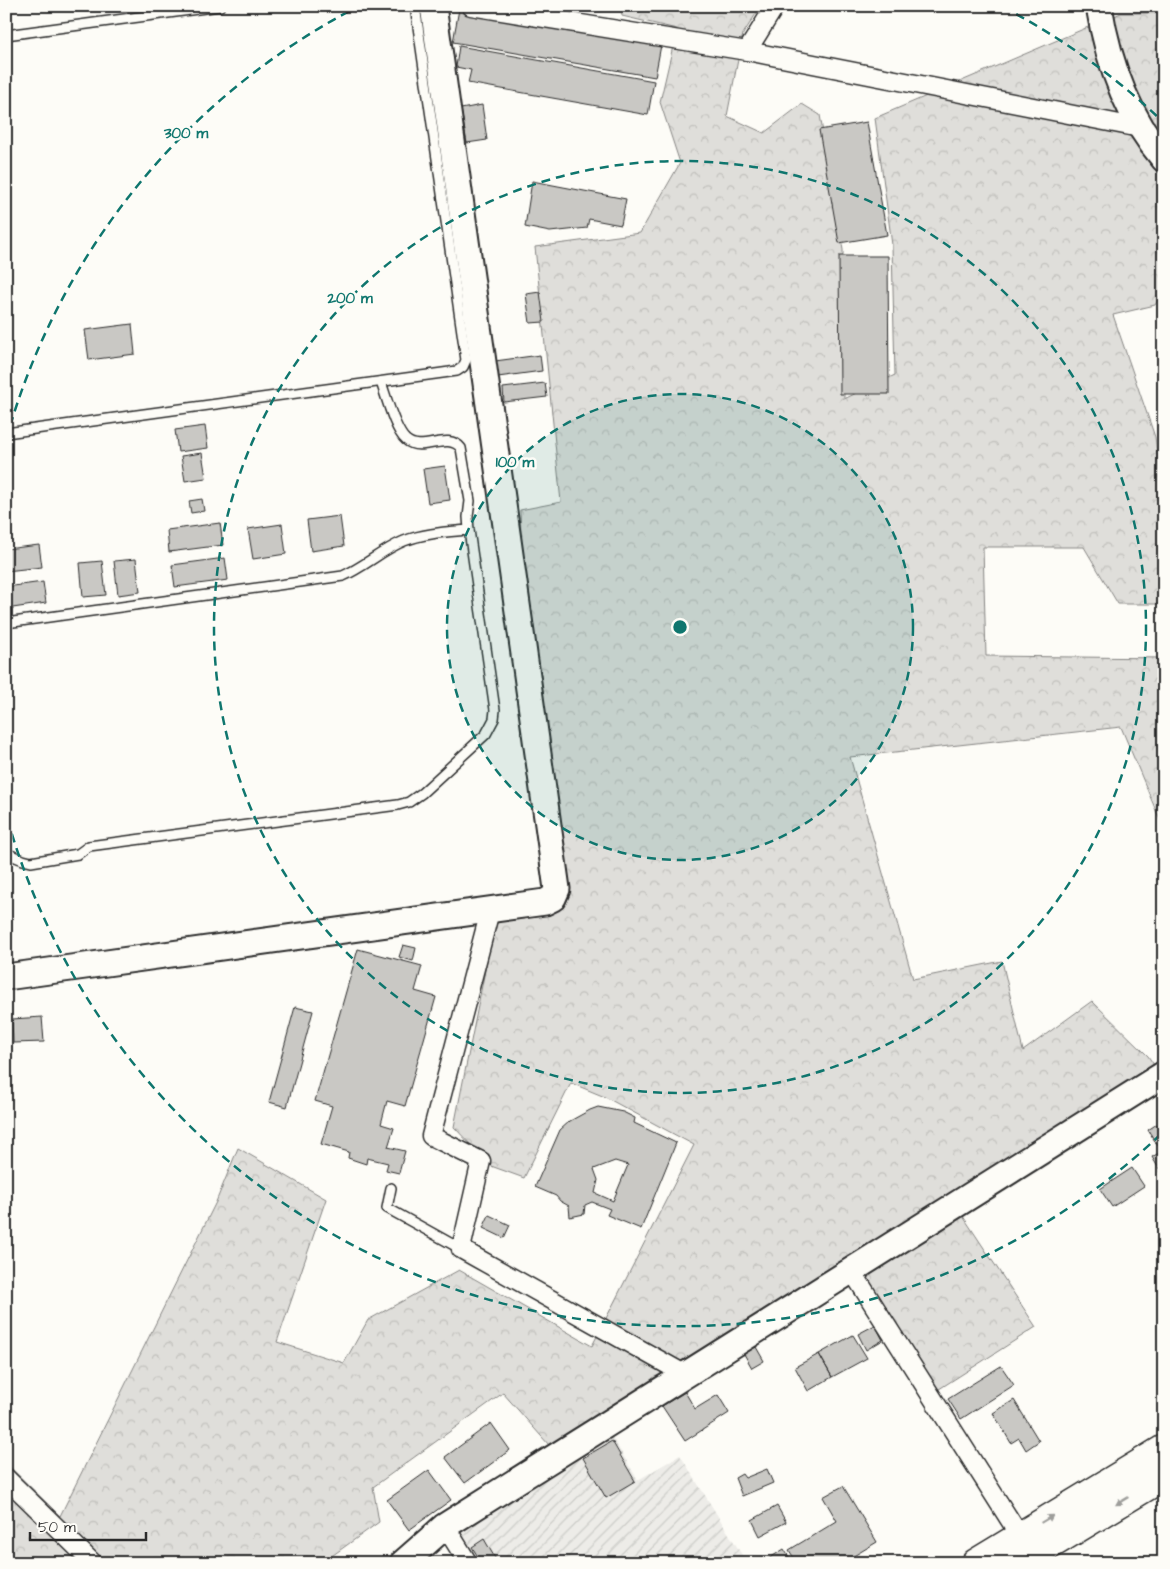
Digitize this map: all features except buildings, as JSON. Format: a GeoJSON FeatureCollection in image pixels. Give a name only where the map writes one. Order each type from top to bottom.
{"type":"FeatureCollection","features":[{"type":"Feature","properties":{"kind":"highway"},"geometry":{"type":"LineString","coordinates":[[1028,1554],[1164,1449]]}},
{"type":"Feature","properties":{"kind":"highway"},"geometry":{"type":"LineString","coordinates":[[976,1563],[1028,1554],[1164,1476]]}},
{"type":"Feature","properties":{"kind":"street"},"geometry":{"type":"LineString","coordinates":[[6,976],[545,902],[553,898],[557,889],[434,6]]}},
{"type":"Feature","properties":{"kind":"street"},"geometry":{"type":"LineString","coordinates":[[471,6],[747,51],[1140,128]]}},
{"type":"Feature","properties":{"kind":"street"},"geometry":{"type":"LineString","coordinates":[[747,51],[774,6]]}},
{"type":"Feature","properties":{"kind":"street"},"geometry":{"type":"LineString","coordinates":[[1099,6],[1109,53],[1117,79],[1140,128],[1164,159]]}},
{"type":"Feature","properties":{"kind":"street"},"geometry":{"type":"LineString","coordinates":[[490,910],[431,1136],[482,1161],[461,1249],[686,1375]]}},
{"type":"Feature","properties":{"kind":"street"},"geometry":{"type":"LineString","coordinates":[[402,1563],[445,1526],[1164,1074]]}},
{"type":"Feature","properties":{"kind":"street"},"geometry":{"type":"LineString","coordinates":[[852,1271],[1028,1554]]}},
{"type":"Feature","properties":{"kind":"street"},"geometry":{"type":"LineString","coordinates":[[6,1478],[94,1563]]}},
{"type":"Feature","properties":{"kind":"street"},"geometry":{"type":"LineString","coordinates":[[445,1526],[468,1563]]}},
{"type":"Feature","properties":{"kind":"lane"},"geometry":{"type":"LineString","coordinates":[[6,35],[220,6]]}},
{"type":"Feature","properties":{"kind":"lane"},"geometry":{"type":"LineString","coordinates":[[6,432],[381,382],[457,371],[463,366],[466,360],[415,6]]}},
{"type":"Feature","properties":{"kind":"lane"},"geometry":{"type":"LineString","coordinates":[[6,853],[31,862],[78,854],[89,846],[398,805],[409,802],[422,793],[486,734],[494,719],[495,710],[468,517],[470,501],[461,448],[458,444],[451,441],[419,446],[405,440],[399,433],[381,382]]}},
{"type":"Feature","properties":{"kind":"lane"},"geometry":{"type":"LineString","coordinates":[[6,623],[343,576],[355,571],[402,542],[417,536],[470,530]]}},
{"type":"Feature","properties":{"kind":"lane"},"geometry":{"type":"LineString","coordinates":[[391,1188],[387,1208],[461,1249]]}},
{"type":"Feature","properties":{"kind":"shaded area"},"geometry":{"type":"Polygon","coordinates":[[[609,1432],[638,1480],[680,1455],[747,1563],[475,1563],[454,1530],[609,1432]]]}},
{"type":"Feature","properties":{"kind":"green space"},"geometry":{"type":"Polygon","coordinates":[[[620,6],[761,6],[743,34],[727,116],[764,133],[802,104],[820,115],[843,250],[844,399],[895,375],[892,245],[875,118],[1121,13],[1164,13],[1164,224],[1159,235],[1164,252],[1164,291],[1155,305],[1113,315],[1155,437],[1164,504],[1164,604],[1118,604],[1084,547],[983,547],[986,656],[1164,658],[1164,825],[1162,825],[1121,727],[850,757],[913,979],[1002,961],[1023,1051],[1092,1001],[1148,1056],[1164,1080],[1164,1095],[1147,1075],[949,1195],[1036,1327],[936,1391],[850,1255],[639,1391],[549,1445],[503,1393],[373,1487],[379,1522],[322,1563],[6,1563],[6,1463],[60,1516],[216,1202],[238,1148],[326,1199],[277,1342],[344,1363],[368,1320],[459,1270],[592,1346],[694,1145],[605,1097],[571,1083],[524,1178],[491,1166],[454,1127],[496,915],[561,902],[524,606],[520,510],[561,502],[535,247],[640,233],[680,163],[660,102],[677,29],[622,16],[620,6]]]}}]}
